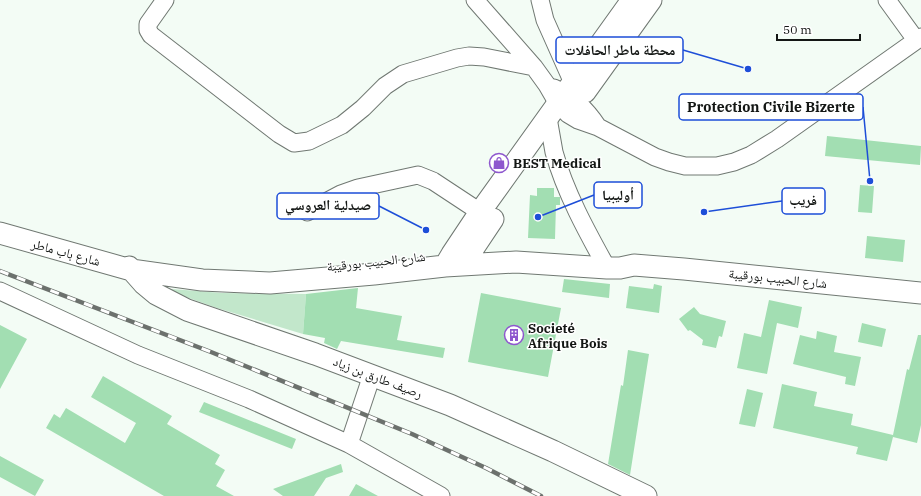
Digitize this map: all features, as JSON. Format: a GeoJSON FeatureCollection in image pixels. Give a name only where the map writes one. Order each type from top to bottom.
{"type":"FeatureCollection","features":[{"type":"Feature","properties":{"kind":"main road"},"geometry":{"type":"LineString","coordinates":[[458,259],[501,206],[632,0]]}},
{"type":"Feature","properties":{"kind":"main road"},"geometry":{"type":"LineString","coordinates":[[458,259],[480,212],[563,107],[651,0]]}},
{"type":"Feature","properties":{"kind":"main road","name":"شارع باب ماطر"},"geometry":{"type":"LineString","coordinates":[[0,219],[118,252]]}},
{"type":"Feature","properties":{"kind":"main road","name":"شارع باب ماطر"},"geometry":{"type":"LineString","coordinates":[[0,233],[131,270]]}},
{"type":"Feature","properties":{"kind":"main road","name":"شارع الحبيب بورقيبة"},"geometry":{"type":"LineString","coordinates":[[118,252],[175,265],[202,268],[269,271],[458,259],[516,262],[604,262],[921,293]]}},
{"type":"Feature","properties":{"kind":"main road","name":"رصيف طارق بن زياد"},"geometry":{"type":"LineString","coordinates":[[118,252],[131,270],[156,294],[187,310],[315,354],[450,405],[553,450],[646,496]]}},
{"type":"Feature","properties":{"kind":"main road","name":"شارع الحبيب بورقيبة"},"geometry":{"type":"LineString","coordinates":[[131,270],[202,280],[270,283],[368,274],[458,259]]}},
{"type":"Feature","properties":{"kind":"street"},"geometry":{"type":"LineString","coordinates":[[165,0],[148,24],[148,30],[151,35],[279,134],[294,143],[309,141],[342,125],[393,80],[403,74],[426,66],[457,58],[484,56],[534,67]]}},
{"type":"Feature","properties":{"kind":"street"},"geometry":{"type":"LineString","coordinates":[[475,0],[534,67],[563,107],[583,122],[598,127],[655,157],[686,166],[717,166],[734,162],[750,155],[777,139],[919,38],[887,0]]}},
{"type":"Feature","properties":{"kind":"street"},"geometry":{"type":"LineString","coordinates":[[540,0],[563,107],[559,165],[589,236],[604,262]]}},
{"type":"Feature","properties":{"kind":"street"},"geometry":{"type":"LineString","coordinates":[[307,212],[341,194],[358,188],[418,175],[433,181],[480,212]]}},
{"type":"Feature","properties":{"kind":"street"},"geometry":{"type":"LineString","coordinates":[[0,291],[125,349],[249,399],[349,444],[441,496]]}},
{"type":"Feature","properties":{"kind":"street"},"geometry":{"type":"LineString","coordinates":[[349,444],[372,375]]}},
{"type":"Feature","properties":{"kind":"green space"},"geometry":{"type":"Polygon","coordinates":[[[172,289],[222,293],[306,294],[303,334],[217,308],[172,292],[172,289]]]}},
{"type":"Feature","properties":{"kind":"building"},"geometry":{"type":"Polygon","coordinates":[[[827,136],[921,146],[920,165],[825,156],[827,136]]]}},
{"type":"Feature","properties":{"kind":"building"},"geometry":{"type":"Polygon","coordinates":[[[860,185],[874,186],[872,213],[858,212],[860,185]]]}},
{"type":"Feature","properties":{"kind":"building"},"geometry":{"type":"Polygon","coordinates":[[[537,188],[554,188],[554,197],[560,197],[560,205],[556,205],[555,239],[528,238],[530,195],[537,196],[537,188]]]}},
{"type":"Feature","properties":{"kind":"building"},"geometry":{"type":"Polygon","coordinates":[[[867,236],[905,240],[903,262],[865,258],[867,236]]]}},
{"type":"Feature","properties":{"kind":"building"},"geometry":{"type":"Polygon","coordinates":[[[564,279],[610,284],[609,298],[562,292],[564,279]]]}},
{"type":"Feature","properties":{"kind":"building"},"geometry":{"type":"Polygon","coordinates":[[[654,284],[662,286],[659,313],[626,308],[629,286],[653,289],[654,284]]]}},
{"type":"Feature","properties":{"kind":"building"},"geometry":{"type":"Polygon","coordinates":[[[358,288],[356,308],[402,316],[397,340],[445,348],[443,358],[341,341],[337,349],[324,343],[325,338],[303,334],[306,294],[358,288]]]}},
{"type":"Feature","properties":{"kind":"building","name":"Societé Afrique Bois"},"geometry":{"type":"Polygon","coordinates":[[[481,293],[561,308],[548,377],[468,362],[481,293]]]}},
{"type":"Feature","properties":{"kind":"building"},"geometry":{"type":"Polygon","coordinates":[[[769,300],[802,307],[798,328],[777,323],[767,374],[737,368],[744,333],[761,337],[769,300]]]}},
{"type":"Feature","properties":{"kind":"building"},"geometry":{"type":"Polygon","coordinates":[[[694,307],[700,314],[726,321],[722,337],[719,336],[716,348],[702,345],[703,340],[690,330],[688,331],[679,319],[694,307]]]}},
{"type":"Feature","properties":{"kind":"building"},"geometry":{"type":"Polygon","coordinates":[[[862,323],[886,329],[882,347],[858,342],[862,323]]]}},
{"type":"Feature","properties":{"kind":"building"},"geometry":{"type":"Polygon","coordinates":[[[0,325],[27,339],[0,389],[0,325]]]}},
{"type":"Feature","properties":{"kind":"building"},"geometry":{"type":"Polygon","coordinates":[[[817,331],[837,336],[834,352],[861,357],[855,386],[845,384],[846,377],[793,364],[800,335],[816,339],[817,331]]]}},
{"type":"Feature","properties":{"kind":"building"},"geometry":{"type":"Polygon","coordinates":[[[918,335],[921,335],[921,425],[917,443],[893,437],[887,461],[856,454],[858,447],[773,428],[782,384],[817,392],[814,406],[853,414],[851,425],[893,435],[907,369],[909,370],[918,335]]]}},
{"type":"Feature","properties":{"kind":"building"},"geometry":{"type":"Polygon","coordinates":[[[628,350],[649,354],[630,475],[608,464],[621,385],[623,386],[628,350]]]}},
{"type":"Feature","properties":{"kind":"building"},"geometry":{"type":"Polygon","coordinates":[[[103,376],[172,416],[167,424],[220,455],[215,464],[225,470],[216,486],[234,496],[164,496],[46,428],[54,414],[60,418],[66,408],[125,443],[136,423],[91,397],[103,376]]]}},
{"type":"Feature","properties":{"kind":"building"},"geometry":{"type":"Polygon","coordinates":[[[747,389],[763,393],[755,427],[739,424],[747,389]]]}},
{"type":"Feature","properties":{"kind":"building"},"geometry":{"type":"Polygon","coordinates":[[[204,402],[296,439],[292,449],[199,412],[204,402]]]}},
{"type":"Feature","properties":{"kind":"building"},"geometry":{"type":"Polygon","coordinates":[[[0,456],[44,480],[35,496],[0,477],[0,456]]]}},
{"type":"Feature","properties":{"kind":"building"},"geometry":{"type":"Polygon","coordinates":[[[341,464],[343,472],[326,478],[314,496],[283,496],[273,489],[341,464]]]}},
{"type":"Feature","properties":{"kind":"building"},"geometry":{"type":"Polygon","coordinates":[[[356,484],[378,496],[349,496],[356,484]]]}},
{"type":"Feature","properties":{"kind":"railway"},"geometry":{"type":"LineString","coordinates":[[0,271],[211,352],[412,434],[486,468],[541,496]]}},
{"type":"Feature","properties":{"kind":"place","name":"محطة ماطر الحافلات"},"geometry":{"type":"Point","coordinates":[748,69]}},
{"type":"Feature","properties":{"kind":"place","name":"BEST Medical"},"geometry":{"type":"Point","coordinates":[499,163]}},
{"type":"Feature","properties":{"kind":"place","name":"Protection Civile Bizerte"},"geometry":{"type":"Point","coordinates":[870,181]}},
{"type":"Feature","properties":{"kind":"place","name":"فريب"},"geometry":{"type":"Point","coordinates":[704,212]}},
{"type":"Feature","properties":{"kind":"place","name":"أوليبيا"},"geometry":{"type":"Point","coordinates":[538,217]}},
{"type":"Feature","properties":{"kind":"place","name":"صيدلية العروسي"},"geometry":{"type":"Point","coordinates":[426,230]}},
{"type":"Feature","properties":{"kind":"place","name":"Societé Afrique Bois"},"geometry":{"type":"Point","coordinates":[514,335]}}]}
